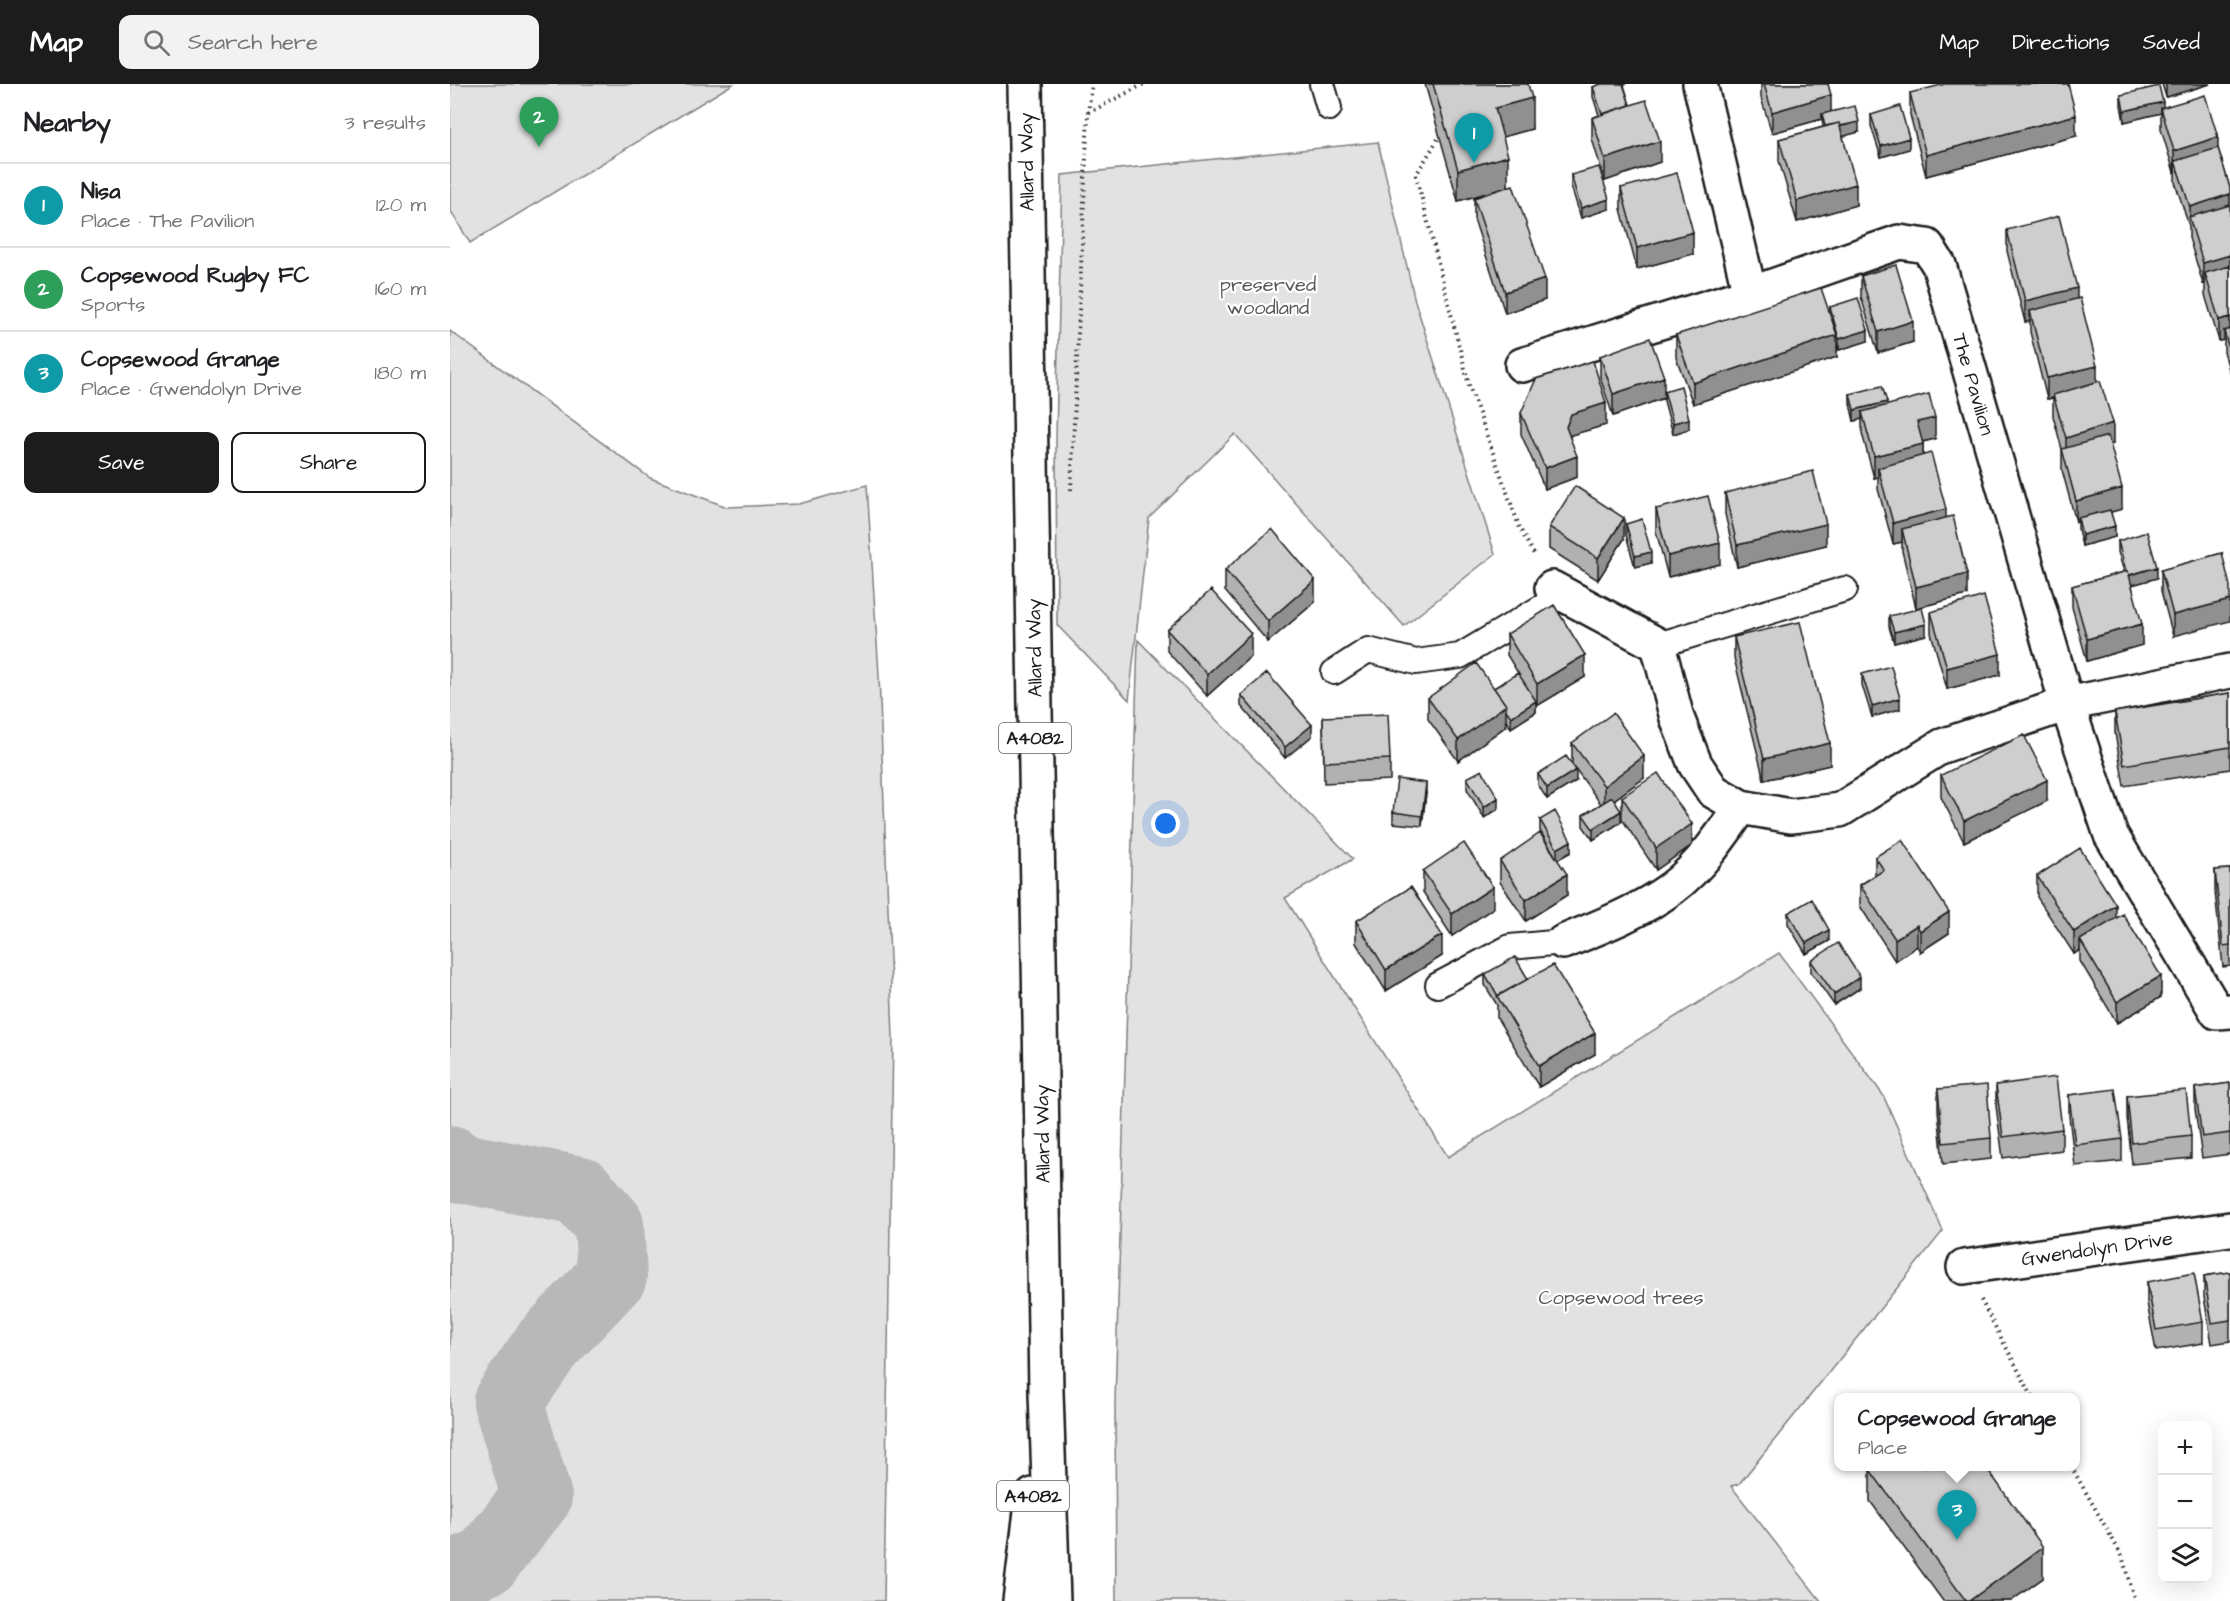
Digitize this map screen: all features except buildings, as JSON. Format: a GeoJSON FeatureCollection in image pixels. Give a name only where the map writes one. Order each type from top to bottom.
{"type":"FeatureCollection","features":[{"type":"Feature","properties":{"kind":"street","name":"Allard Way"},"geometry":{"type":"LineString","coordinates":[[1025,84],[1046,1392],[1053,1601]]}},
{"type":"Feature","properties":{"kind":"street"},"geometry":{"type":"LineString","coordinates":[[1701,84],[1750,294]]}},
{"type":"Feature","properties":{"kind":"street","name":"The Pavilion"},"geometry":{"type":"LineString","coordinates":[[1522,365],[1750,294],[1899,242],[1927,246],[1940,265],[2067,704],[2111,835],[2217,1012],[2230,1011]]}},
{"type":"Feature","properties":{"kind":"street"},"geometry":{"type":"LineString","coordinates":[[1558,591],[1658,645],[1677,718],[1695,764],[1713,791],[1741,807],[1791,816],[1840,810],[1942,746],[2067,704],[2230,671]]}},
{"type":"Feature","properties":{"kind":"street"},"geometry":{"type":"LineString","coordinates":[[1563,942],[1612,922],[1672,888],[1718,841],[1741,807]]}},
{"type":"Feature","properties":{"kind":"street","name":"Gwendolyn Drive"},"geometry":{"type":"LineString","coordinates":[[1964,1268],[2230,1229]]}},
{"type":"Feature","properties":{"kind":"street","name":"Allard Way"},"geometry":{"type":"LineString","coordinates":[[1020,1601],[1046,1392]]}},
{"type":"Feature","properties":{"kind":"lane"},"geometry":{"type":"LineString","coordinates":[[1322,84],[1329,108]]}},
{"type":"Feature","properties":{"kind":"lane"},"geometry":{"type":"LineString","coordinates":[[1658,645],[1845,590]]}},
{"type":"Feature","properties":{"kind":"lane"},"geometry":{"type":"LineString","coordinates":[[1334,672],[1368,650],[1416,662],[1460,656],[1558,591]]}},
{"type":"Feature","properties":{"kind":"lane"},"geometry":{"type":"LineString","coordinates":[[1438,985],[1510,947],[1563,942]]}},
{"type":"Feature","properties":{"kind":"path"},"geometry":{"type":"LineString","coordinates":[[1088,113],[1092,84]]}},
{"type":"Feature","properties":{"kind":"path"},"geometry":{"type":"LineString","coordinates":[[1438,125],[1441,134],[1416,175],[1469,385],[1520,529],[1558,591]]}},
{"type":"Feature","properties":{"kind":"path"},"geometry":{"type":"LineString","coordinates":[[1964,1268],[2030,1393]]}},
{"type":"Feature","properties":{"kind":"path"},"geometry":{"type":"LineString","coordinates":[[2074,1471],[2122,1556],[2135,1601]]}},
{"type":"Feature","properties":{"kind":"green space"},"geometry":{"type":"Polygon","coordinates":[[[450,84],[733,84],[470,243],[450,210],[450,84]]]}},
{"type":"Feature","properties":{"kind":"green space","name":"preserved woodland"},"geometry":{"type":"Polygon","coordinates":[[[1378,142],[1415,301],[1495,554],[1404,626],[1235,434],[1149,518],[1129,700],[1057,625],[1056,437],[1062,175],[1378,142]]]}},
{"type":"Feature","properties":{"kind":"green space"},"geometry":{"type":"Polygon","coordinates":[[[450,331],[650,478],[727,507],[799,504],[867,485],[879,675],[893,1037],[884,1601],[450,1601],[450,331]]]}},
{"type":"Feature","properties":{"kind":"green space","name":"Copsewood trees"},"geometry":{"type":"Polygon","coordinates":[[[1138,640],[1353,859],[1285,898],[1448,1157],[1779,953],[1883,1095],[1943,1231],[1739,1484],[1731,1486],[1821,1601],[1116,1601],[1115,1401],[1138,640]]]}},
{"type":"Feature","properties":{"kind":"waterway"},"geometry":{"type":"LineString","coordinates":[[450,1160],[457,1167],[580,1191],[609,1224],[612,1276],[547,1345],[508,1402],[537,1497],[486,1561],[450,1576]]}},
{"type":"Feature","properties":{"kind":"place","name":"Copsewood Rugby FC"},"geometry":{"type":"Point","coordinates":[539,147]}},
{"type":"Feature","properties":{"kind":"place","name":"Nisa"},"geometry":{"type":"Point","coordinates":[1474,163]}},
{"type":"Feature","properties":{"kind":"place","name":"Copsewood Grange"},"geometry":{"type":"Point","coordinates":[1957,1540]}}]}
